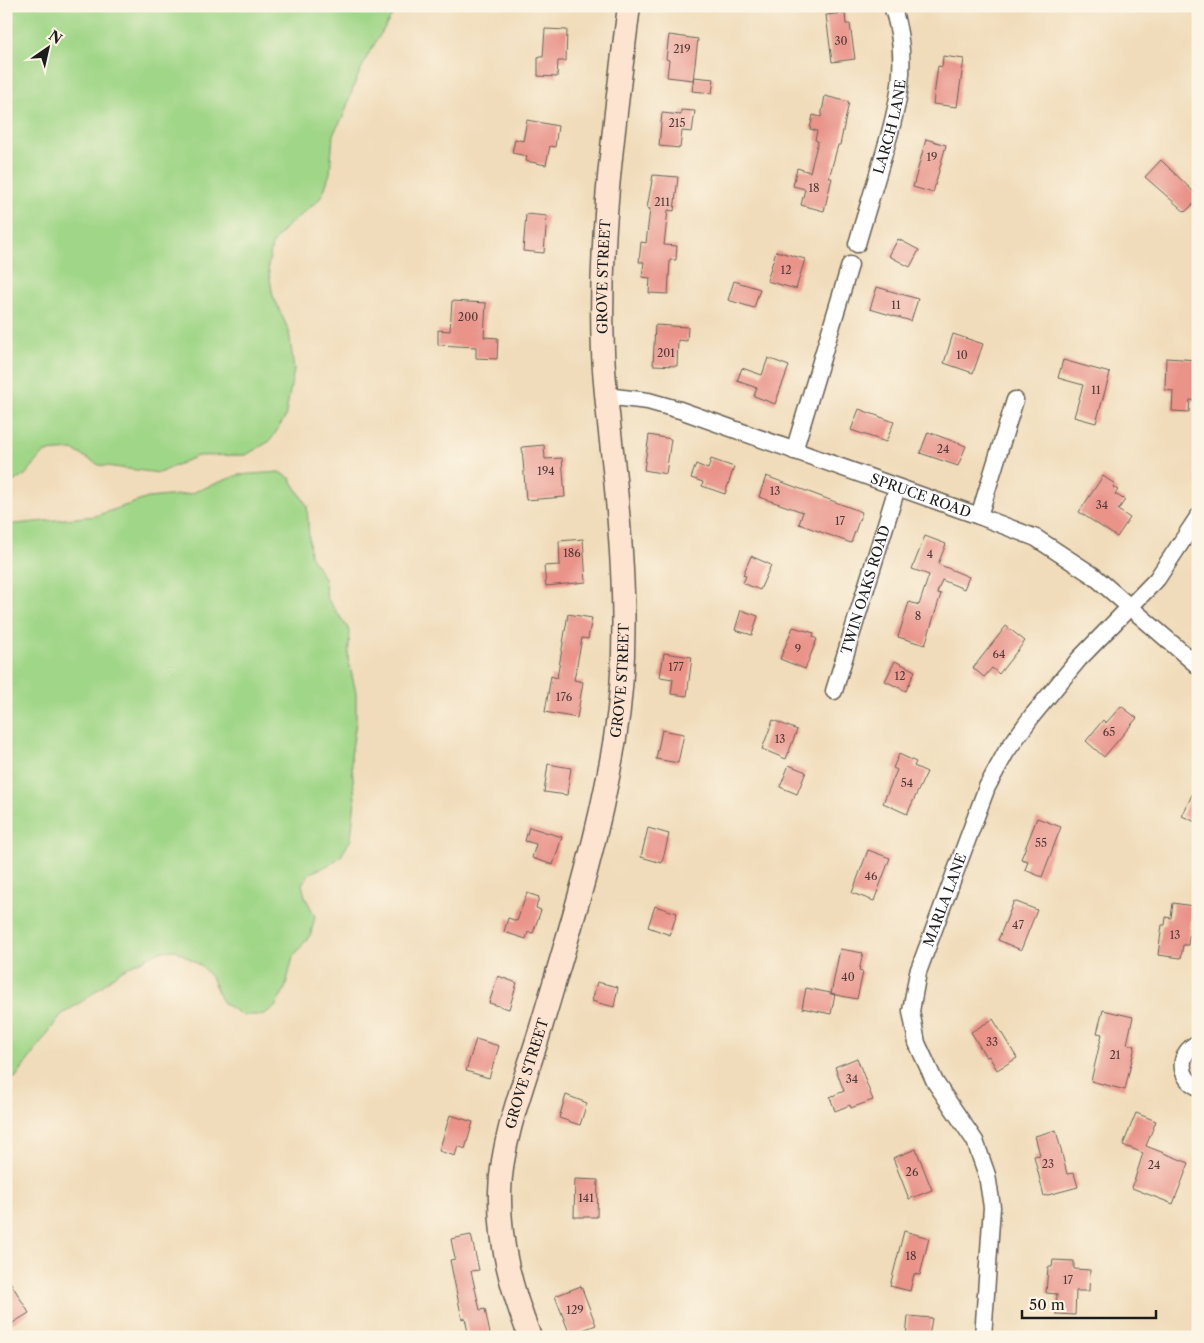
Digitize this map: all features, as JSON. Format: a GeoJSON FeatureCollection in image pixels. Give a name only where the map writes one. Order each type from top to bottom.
{"type":"FeatureCollection","features":[{"type":"Feature","properties":{"kind":"main road","name":"GROVE STREET"},"geometry":{"type":"LineString","coordinates":[[530,1337],[507,1267],[500,1228],[500,1189],[509,1139],[596,833],[616,733],[622,673],[621,564],[606,396],[602,297],[605,228],[629,6]]}},
{"type":"Feature","properties":{"kind":"street","name":"LARCH LANE"},"geometry":{"type":"LineString","coordinates":[[856,244],[895,117],[901,90],[902,50],[892,6]]}},
{"type":"Feature","properties":{"kind":"street"},"geometry":{"type":"LineString","coordinates":[[794,451],[850,265]]}},
{"type":"Feature","properties":{"kind":"street","name":"SPRUCE ROAD"},"geometry":{"type":"LineString","coordinates":[[606,396],[635,399],[666,406],[1024,533],[1083,567],[1198,666]]}},
{"type":"Feature","properties":{"kind":"street"},"geometry":{"type":"LineString","coordinates":[[980,516],[1015,400]]}},
{"type":"Feature","properties":{"kind":"street","name":"TWIN OAKS ROAD"},"geometry":{"type":"LineString","coordinates":[[834,691],[897,488]]}},
{"type":"Feature","properties":{"kind":"street","name":"MARLA LANE"},"geometry":{"type":"LineString","coordinates":[[983,1337],[992,1207],[988,1175],[975,1141],[935,1082],[916,1044],[911,1010],[914,986],[928,942],[987,787],[999,764],[1016,736],[1079,659],[1167,565],[1198,517]]}},
{"type":"Feature","properties":{"kind":"street"},"geometry":{"type":"LineString","coordinates":[[1198,1043],[1187,1051],[1182,1064],[1185,1077],[1198,1087]]}},
{"type":"Feature","properties":{"kind":"green space"},"geometry":{"type":"Polygon","coordinates":[[[6,6],[398,6],[369,53],[356,80],[343,117],[333,134],[330,173],[324,191],[318,201],[285,228],[272,245],[268,267],[271,285],[273,296],[289,331],[294,370],[285,418],[270,441],[246,455],[197,456],[159,473],[99,465],[73,450],[45,452],[25,475],[6,486],[6,6]]]}},
{"type":"Feature","properties":{"kind":"green space"},"geometry":{"type":"Polygon","coordinates":[[[279,472],[290,478],[307,506],[310,555],[324,578],[327,598],[350,631],[348,659],[356,692],[356,722],[351,756],[355,799],[351,839],[341,856],[331,864],[310,873],[302,884],[305,897],[315,916],[311,934],[293,957],[285,989],[275,1007],[262,1015],[242,1015],[223,1003],[211,977],[201,966],[176,950],[160,951],[122,970],[87,998],[61,1015],[16,1077],[6,1084],[6,525],[95,516],[148,498],[189,494],[238,475],[279,472]]]}},
{"type":"Feature","properties":{"kind":"building"},"geometry":{"type":"Polygon","coordinates":[[[845,13],[846,24],[850,24],[855,59],[832,62],[826,15],[845,13]]]}},
{"type":"Feature","properties":{"kind":"building"},"geometry":{"type":"Polygon","coordinates":[[[545,29],[567,30],[566,61],[558,61],[557,77],[538,76],[538,57],[543,57],[545,29]]]}},
{"type":"Feature","properties":{"kind":"building"},"geometry":{"type":"Polygon","coordinates":[[[669,35],[698,39],[693,80],[667,77],[669,60],[666,59],[669,35]]]}},
{"type":"Feature","properties":{"kind":"building"},"geometry":{"type":"Polygon","coordinates":[[[943,56],[964,59],[957,107],[933,104],[938,66],[942,67],[943,56]]]}},
{"type":"Feature","properties":{"kind":"building"},"geometry":{"type":"Polygon","coordinates":[[[694,77],[714,79],[712,93],[692,91],[694,77]]]}},
{"type":"Feature","properties":{"kind":"building"},"geometry":{"type":"Polygon","coordinates":[[[825,96],[849,102],[840,145],[838,145],[829,178],[832,178],[824,211],[801,205],[805,189],[793,186],[797,168],[810,172],[818,141],[815,140],[817,131],[810,129],[813,115],[821,117],[825,96]]]}},
{"type":"Feature","properties":{"kind":"building"},"geometry":{"type":"Polygon","coordinates":[[[681,110],[695,111],[692,132],[682,131],[680,148],[659,146],[662,113],[681,115],[681,110]]]}},
{"type":"Feature","properties":{"kind":"building"},"geometry":{"type":"Polygon","coordinates":[[[527,120],[558,126],[555,147],[550,146],[546,165],[526,161],[527,156],[512,153],[515,139],[523,141],[527,120]]]}},
{"type":"Feature","properties":{"kind":"building"},"geometry":{"type":"Polygon","coordinates":[[[926,139],[946,145],[933,193],[913,187],[926,139]]]}},
{"type":"Feature","properties":{"kind":"building"},"geometry":{"type":"Polygon","coordinates":[[[1161,160],[1198,196],[1198,200],[1185,212],[1145,177],[1161,160]]]}},
{"type":"Feature","properties":{"kind":"building"},"geometry":{"type":"Polygon","coordinates":[[[653,175],[678,177],[674,211],[668,210],[664,245],[677,246],[676,260],[670,260],[668,294],[649,293],[650,278],[642,277],[644,262],[639,262],[641,242],[646,243],[650,209],[647,208],[653,175]]]}},
{"type":"Feature","properties":{"kind":"building"},"geometry":{"type":"Polygon","coordinates":[[[526,214],[547,216],[544,253],[523,251],[526,214]]]}},
{"type":"Feature","properties":{"kind":"building"},"geometry":{"type":"Polygon","coordinates":[[[898,239],[919,250],[910,267],[889,256],[898,239]]]}},
{"type":"Feature","properties":{"kind":"building"},"geometry":{"type":"Polygon","coordinates":[[[776,251],[805,259],[796,289],[767,281],[776,251]]]}},
{"type":"Feature","properties":{"kind":"building"},"geometry":{"type":"Polygon","coordinates":[[[734,281],[760,289],[754,308],[728,300],[734,281]]]}},
{"type":"Feature","properties":{"kind":"building"},"geometry":{"type":"Polygon","coordinates":[[[877,287],[918,299],[911,321],[870,309],[877,287]]]}},
{"type":"Feature","properties":{"kind":"building"},"geometry":{"type":"Polygon","coordinates":[[[452,301],[486,303],[484,337],[498,338],[497,359],[476,358],[476,347],[438,345],[438,330],[450,331],[452,301]]]}},
{"type":"Feature","properties":{"kind":"building"},"geometry":{"type":"Polygon","coordinates":[[[655,325],[688,327],[687,341],[678,340],[677,366],[653,365],[655,325]]]}},
{"type":"Feature","properties":{"kind":"building"},"geometry":{"type":"Polygon","coordinates":[[[953,334],[983,344],[973,373],[944,363],[953,334]]]}},
{"type":"Feature","properties":{"kind":"building"},"geometry":{"type":"Polygon","coordinates":[[[768,358],[789,366],[775,404],[754,396],[757,388],[737,381],[742,368],[762,375],[768,358]]]}},
{"type":"Feature","properties":{"kind":"building"},"geometry":{"type":"Polygon","coordinates":[[[1166,358],[1198,360],[1198,401],[1190,400],[1189,412],[1172,411],[1173,391],[1165,390],[1166,358]]]}},
{"type":"Feature","properties":{"kind":"building"},"geometry":{"type":"Polygon","coordinates":[[[1063,360],[1110,373],[1096,423],[1074,417],[1083,385],[1058,378],[1063,360]]]}},
{"type":"Feature","properties":{"kind":"building"},"geometry":{"type":"Polygon","coordinates":[[[859,409],[894,422],[886,442],[851,430],[859,409]]]}},
{"type":"Feature","properties":{"kind":"building"},"geometry":{"type":"Polygon","coordinates":[[[928,432],[966,446],[958,466],[920,453],[928,432]]]}},
{"type":"Feature","properties":{"kind":"building"},"geometry":{"type":"Polygon","coordinates":[[[649,435],[671,439],[666,474],[644,470],[649,435]]]}},
{"type":"Feature","properties":{"kind":"building"},"geometry":{"type":"Polygon","coordinates":[[[544,445],[545,459],[562,458],[565,497],[526,500],[522,447],[544,445]]]}},
{"type":"Feature","properties":{"kind":"building"},"geometry":{"type":"Polygon","coordinates":[[[711,459],[734,467],[725,494],[702,486],[703,482],[691,478],[696,464],[708,469],[711,459]]]}},
{"type":"Feature","properties":{"kind":"building"},"geometry":{"type":"Polygon","coordinates":[[[766,476],[862,512],[851,543],[799,524],[803,512],[759,497],[766,476]]]}},
{"type":"Feature","properties":{"kind":"building"},"geometry":{"type":"Polygon","coordinates":[[[1103,476],[1115,484],[1113,487],[1118,490],[1115,494],[1125,500],[1118,510],[1130,518],[1117,537],[1079,512],[1103,476]]]}},
{"type":"Feature","properties":{"kind":"building"},"geometry":{"type":"Polygon","coordinates":[[[925,536],[946,544],[938,564],[969,577],[964,589],[942,580],[937,593],[941,594],[925,645],[898,637],[909,602],[919,605],[929,575],[912,569],[925,536]]]}},
{"type":"Feature","properties":{"kind":"building"},"geometry":{"type":"Polygon","coordinates":[[[583,539],[586,582],[546,586],[544,566],[560,565],[559,541],[583,539]]]}},
{"type":"Feature","properties":{"kind":"building"},"geometry":{"type":"Polygon","coordinates":[[[751,556],[771,565],[760,590],[743,583],[746,576],[743,575],[751,556]]]}},
{"type":"Feature","properties":{"kind":"building"},"geometry":{"type":"Polygon","coordinates":[[[741,610],[758,616],[752,635],[735,630],[741,610]]]}},
{"type":"Feature","properties":{"kind":"building"},"geometry":{"type":"Polygon","coordinates":[[[568,614],[592,618],[588,639],[582,638],[574,680],[583,682],[577,718],[545,712],[551,676],[557,678],[568,614]]]}},
{"type":"Feature","properties":{"kind":"building"},"geometry":{"type":"Polygon","coordinates":[[[1006,626],[1025,641],[999,674],[992,668],[984,677],[973,668],[1006,626]]]}},
{"type":"Feature","properties":{"kind":"building"},"geometry":{"type":"Polygon","coordinates":[[[793,627],[814,633],[813,637],[817,639],[805,669],[780,659],[793,627]]]}},
{"type":"Feature","properties":{"kind":"building"},"geometry":{"type":"Polygon","coordinates":[[[664,653],[692,657],[687,696],[671,694],[673,679],[660,677],[664,653]]]}},
{"type":"Feature","properties":{"kind":"building"},"geometry":{"type":"Polygon","coordinates":[[[895,661],[915,671],[906,691],[885,681],[895,661]]]}},
{"type":"Feature","properties":{"kind":"building"},"geometry":{"type":"Polygon","coordinates":[[[1121,706],[1137,718],[1104,757],[1086,741],[1103,720],[1106,723],[1121,706]]]}},
{"type":"Feature","properties":{"kind":"building"},"geometry":{"type":"Polygon","coordinates":[[[773,720],[797,730],[786,759],[762,749],[773,720]]]}},
{"type":"Feature","properties":{"kind":"building"},"geometry":{"type":"Polygon","coordinates":[[[662,730],[684,734],[678,763],[656,759],[662,730]]]}},
{"type":"Feature","properties":{"kind":"building"},"geometry":{"type":"Polygon","coordinates":[[[899,754],[916,762],[914,766],[927,772],[907,814],[883,803],[897,770],[893,768],[899,754]]]}},
{"type":"Feature","properties":{"kind":"building"},"geometry":{"type":"Polygon","coordinates":[[[548,764],[571,768],[567,795],[544,792],[548,764]]]}},
{"type":"Feature","properties":{"kind":"building"},"geometry":{"type":"Polygon","coordinates":[[[789,765],[806,772],[797,794],[780,787],[789,765]]]}},
{"type":"Feature","properties":{"kind":"building"},"geometry":{"type":"Polygon","coordinates":[[[1198,782],[1198,823],[1182,816],[1198,782]]]}},
{"type":"Feature","properties":{"kind":"building"},"geometry":{"type":"Polygon","coordinates":[[[1037,818],[1061,827],[1042,877],[1025,870],[1028,861],[1021,859],[1037,818]]]}},
{"type":"Feature","properties":{"kind":"building"},"geometry":{"type":"Polygon","coordinates":[[[529,827],[562,837],[553,865],[532,858],[536,844],[525,841],[529,827]]]}},
{"type":"Feature","properties":{"kind":"building"},"geometry":{"type":"Polygon","coordinates":[[[648,828],[669,834],[662,863],[641,857],[648,828]]]}},
{"type":"Feature","properties":{"kind":"building"},"geometry":{"type":"Polygon","coordinates":[[[868,850],[890,858],[874,901],[852,893],[868,850]]]}},
{"type":"Feature","properties":{"kind":"building"},"geometry":{"type":"Polygon","coordinates":[[[527,893],[539,897],[536,908],[541,910],[533,933],[528,932],[526,939],[504,932],[508,918],[517,921],[527,893]]]}},
{"type":"Feature","properties":{"kind":"building"},"geometry":{"type":"Polygon","coordinates":[[[1014,901],[1037,910],[1021,950],[998,940],[1014,901]]]}},
{"type":"Feature","properties":{"kind":"building"},"geometry":{"type":"Polygon","coordinates":[[[1173,903],[1193,906],[1188,945],[1183,945],[1181,958],[1158,955],[1162,925],[1165,925],[1166,917],[1171,918],[1173,903]]]}},
{"type":"Feature","properties":{"kind":"building"},"geometry":{"type":"Polygon","coordinates":[[[655,906],[677,913],[670,935],[648,927],[655,906]]]}},
{"type":"Feature","properties":{"kind":"building"},"geometry":{"type":"Polygon","coordinates":[[[840,949],[863,953],[859,971],[863,972],[857,999],[831,994],[840,949]]]}},
{"type":"Feature","properties":{"kind":"building"},"geometry":{"type":"Polygon","coordinates":[[[498,976],[517,983],[509,1009],[489,1003],[498,976]]]}},
{"type":"Feature","properties":{"kind":"building"},"geometry":{"type":"Polygon","coordinates":[[[597,982],[618,987],[614,1007],[592,1001],[597,982]]]}},
{"type":"Feature","properties":{"kind":"building"},"geometry":{"type":"Polygon","coordinates":[[[806,988],[835,994],[831,1014],[802,1008],[806,988]]]}},
{"type":"Feature","properties":{"kind":"building"},"geometry":{"type":"Polygon","coordinates":[[[1103,1010],[1133,1017],[1127,1044],[1135,1046],[1125,1090],[1091,1081],[1102,1034],[1097,1033],[1103,1010]]]}},
{"type":"Feature","properties":{"kind":"building"},"geometry":{"type":"Polygon","coordinates":[[[993,1019],[1017,1058],[997,1070],[989,1056],[986,1057],[971,1032],[993,1019]]]}},
{"type":"Feature","properties":{"kind":"building"},"geometry":{"type":"Polygon","coordinates":[[[476,1039],[499,1046],[489,1078],[466,1071],[476,1039]]]}},
{"type":"Feature","properties":{"kind":"building"},"geometry":{"type":"Polygon","coordinates":[[[857,1058],[873,1100],[851,1108],[850,1105],[835,1111],[830,1097],[844,1091],[835,1067],[857,1058]]]}},
{"type":"Feature","properties":{"kind":"building"},"geometry":{"type":"Polygon","coordinates":[[[566,1095],[587,1103],[580,1125],[559,1118],[566,1095]]]}},
{"type":"Feature","properties":{"kind":"building"},"geometry":{"type":"Polygon","coordinates":[[[1136,1113],[1156,1121],[1146,1146],[1189,1163],[1173,1204],[1132,1188],[1143,1153],[1123,1145],[1136,1113]]]}},
{"type":"Feature","properties":{"kind":"building"},"geometry":{"type":"Polygon","coordinates":[[[450,1115],[473,1122],[465,1149],[458,1146],[455,1156],[439,1151],[450,1115]]]}},
{"type":"Feature","properties":{"kind":"building"},"geometry":{"type":"Polygon","coordinates":[[[1056,1130],[1067,1174],[1074,1173],[1078,1187],[1044,1196],[1034,1156],[1040,1155],[1035,1136],[1056,1130]]]}},
{"type":"Feature","properties":{"kind":"building"},"geometry":{"type":"Polygon","coordinates":[[[916,1149],[932,1190],[909,1199],[893,1158],[916,1149]]]}},
{"type":"Feature","properties":{"kind":"building"},"geometry":{"type":"Polygon","coordinates":[[[575,1179],[598,1180],[597,1217],[574,1217],[575,1179]]]}},
{"type":"Feature","properties":{"kind":"building"},"geometry":{"type":"Polygon","coordinates":[[[904,1231],[929,1238],[920,1275],[914,1274],[910,1291],[890,1286],[904,1231]]]}},
{"type":"Feature","properties":{"kind":"building"},"geometry":{"type":"Polygon","coordinates":[[[471,1235],[479,1270],[471,1271],[480,1310],[485,1309],[490,1334],[479,1337],[469,1337],[465,1318],[462,1319],[450,1260],[455,1259],[451,1239],[471,1235]]]}},
{"type":"Feature","properties":{"kind":"building"},"geometry":{"type":"Polygon","coordinates":[[[1053,1260],[1074,1261],[1074,1269],[1090,1270],[1089,1291],[1076,1291],[1075,1315],[1056,1314],[1057,1294],[1046,1293],[1048,1267],[1052,1267],[1053,1260]]]}},
{"type":"Feature","properties":{"kind":"building"},"geometry":{"type":"Polygon","coordinates":[[[6,1275],[29,1313],[6,1327],[6,1275]]]}},
{"type":"Feature","properties":{"kind":"building"},"geometry":{"type":"Polygon","coordinates":[[[581,1286],[596,1325],[570,1335],[555,1296],[581,1286]]]}},
{"type":"Feature","properties":{"kind":"building"},"geometry":{"type":"Polygon","coordinates":[[[908,1316],[932,1318],[929,1337],[906,1337],[908,1316]]]}}]}
